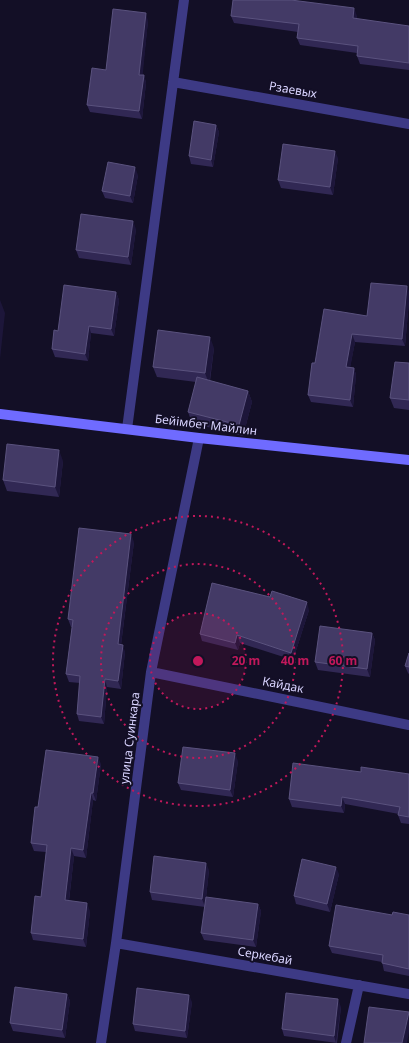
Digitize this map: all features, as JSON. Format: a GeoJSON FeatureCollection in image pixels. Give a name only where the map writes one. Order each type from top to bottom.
{"type":"FeatureCollection","features":[{"type":"Feature","properties":{"kind":"street"},"geometry":{"type":"LineString","coordinates":[[127,429],[184,0]]}},
{"type":"Feature","properties":{"kind":"street","name":"Рзаевых"},"geometry":{"type":"LineString","coordinates":[[173,82],[409,124]]}},
{"type":"Feature","properties":{"kind":"street","name":"Бейімбет Майлин"},"geometry":{"type":"LineString","coordinates":[[0,414],[199,438],[409,460]]}},
{"type":"Feature","properties":{"kind":"street","name":"улица Суинкара"},"geometry":{"type":"LineString","coordinates":[[101,1043],[116,943],[151,672],[199,438]]}},
{"type":"Feature","properties":{"kind":"street","name":"Кайдак"},"geometry":{"type":"LineString","coordinates":[[151,672],[409,725]]}},
{"type":"Feature","properties":{"kind":"street","name":"Серкебай"},"geometry":{"type":"LineString","coordinates":[[116,943],[409,994]]}},
{"type":"Feature","properties":{"kind":"street"},"geometry":{"type":"LineString","coordinates":[[346,1043],[359,985]]}},
{"type":"Feature","properties":{"kind":"building"},"geometry":{"type":"Polygon","coordinates":[[[233,0],[291,0],[354,8],[353,18],[409,26],[409,63],[357,56],[358,46],[297,38],[299,24],[231,16],[233,0]]]}},
{"type":"Feature","properties":{"kind":"building"},"geometry":{"type":"Polygon","coordinates":[[[113,9],[146,13],[139,75],[144,75],[139,111],[87,105],[92,68],[106,70],[113,9]]]}},
{"type":"Feature","properties":{"kind":"building"},"geometry":{"type":"Polygon","coordinates":[[[194,121],[216,125],[211,160],[189,156],[194,121]]]}},
{"type":"Feature","properties":{"kind":"building"},"geometry":{"type":"Polygon","coordinates":[[[283,144],[335,151],[330,187],[278,180],[283,144]]]}},
{"type":"Feature","properties":{"kind":"building"},"geometry":{"type":"Polygon","coordinates":[[[108,162],[135,167],[130,196],[102,191],[108,162]]]}},
{"type":"Feature","properties":{"kind":"building"},"geometry":{"type":"Polygon","coordinates":[[[81,214],[133,221],[128,257],[76,250],[81,214]]]}},
{"type":"Feature","properties":{"kind":"building"},"geometry":{"type":"Polygon","coordinates":[[[371,283],[407,286],[402,339],[352,334],[346,367],[354,368],[350,400],[308,395],[312,363],[315,363],[324,309],[367,316],[371,283]]]}},
{"type":"Feature","properties":{"kind":"building"},"geometry":{"type":"Polygon","coordinates":[[[64,285],[116,292],[111,329],[89,326],[85,354],[52,349],[54,330],[58,331],[64,285]]]}},
{"type":"Feature","properties":{"kind":"building"},"geometry":{"type":"Polygon","coordinates":[[[158,330],[210,337],[205,373],[153,367],[158,330]]]}},
{"type":"Feature","properties":{"kind":"building"},"geometry":{"type":"Polygon","coordinates":[[[395,362],[409,363],[409,400],[390,398],[395,362]]]}},
{"type":"Feature","properties":{"kind":"building"},"geometry":{"type":"Polygon","coordinates":[[[197,377],[248,391],[239,425],[188,412],[197,377]]]}},
{"type":"Feature","properties":{"kind":"building"},"geometry":{"type":"Polygon","coordinates":[[[7,444],[59,450],[55,487],[3,480],[7,444]]]}},
{"type":"Feature","properties":{"kind":"building"},"geometry":{"type":"Polygon","coordinates":[[[79,528],[131,534],[118,644],[123,645],[118,681],[105,679],[101,717],[77,714],[80,676],[66,674],[73,620],[68,619],[79,528]]]}},
{"type":"Feature","properties":{"kind":"building"},"geometry":{"type":"Polygon","coordinates":[[[212,583],[270,597],[272,591],[307,602],[291,653],[237,635],[235,643],[200,634],[212,583]]]}},
{"type":"Feature","properties":{"kind":"building"},"geometry":{"type":"Polygon","coordinates":[[[320,626],[372,633],[367,669],[315,662],[320,626]]]}},
{"type":"Feature","properties":{"kind":"building"},"geometry":{"type":"Polygon","coordinates":[[[409,653],[409,667],[405,666],[409,653]]]}},
{"type":"Feature","properties":{"kind":"building"},"geometry":{"type":"Polygon","coordinates":[[[183,747],[235,753],[230,790],[178,783],[183,747]]]}},
{"type":"Feature","properties":{"kind":"building"},"geometry":{"type":"Polygon","coordinates":[[[46,750],[98,757],[83,850],[71,848],[65,900],[87,903],[83,939],[31,933],[35,896],[41,897],[47,845],[31,843],[35,807],[38,807],[46,750]]]}},
{"type":"Feature","properties":{"kind":"building"},"geometry":{"type":"Polygon","coordinates":[[[293,763],[361,772],[361,767],[409,774],[409,817],[398,815],[400,807],[342,797],[341,806],[289,799],[293,763]]]}},
{"type":"Feature","properties":{"kind":"building"},"geometry":{"type":"Polygon","coordinates":[[[154,856],[206,863],[202,899],[150,892],[154,856]]]}},
{"type":"Feature","properties":{"kind":"building"},"geometry":{"type":"Polygon","coordinates":[[[302,859],[336,867],[327,904],[294,896],[302,859]]]}},
{"type":"Feature","properties":{"kind":"building"},"geometry":{"type":"Polygon","coordinates":[[[206,897],[258,904],[253,940],[201,933],[206,897]]]}},
{"type":"Feature","properties":{"kind":"building"},"geometry":{"type":"Polygon","coordinates":[[[336,905],[392,915],[393,912],[409,915],[409,969],[382,963],[383,955],[329,946],[336,905]]]}},
{"type":"Feature","properties":{"kind":"building"},"geometry":{"type":"Polygon","coordinates":[[[15,987],[67,994],[62,1030],[10,1023],[15,987]]]}},
{"type":"Feature","properties":{"kind":"building"},"geometry":{"type":"Polygon","coordinates":[[[137,988],[189,995],[185,1031],[133,1024],[137,988]]]}},
{"type":"Feature","properties":{"kind":"building"},"geometry":{"type":"Polygon","coordinates":[[[286,993],[338,999],[334,1036],[282,1029],[286,993]]]}},
{"type":"Feature","properties":{"kind":"building"},"geometry":{"type":"Polygon","coordinates":[[[369,1007],[409,1012],[402,1043],[364,1043],[369,1007]]]}}]}
